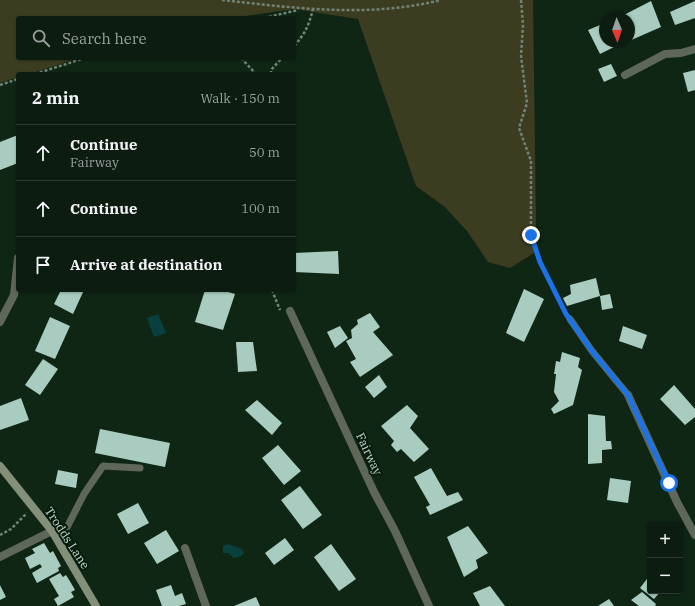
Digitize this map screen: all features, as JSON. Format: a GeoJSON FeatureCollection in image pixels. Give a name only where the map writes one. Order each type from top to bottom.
{"type":"FeatureCollection","features":[{"type":"Feature","properties":{"kind":"street"},"geometry":{"type":"LineString","coordinates":[[625,75],[666,54],[681,53],[695,49]]}},
{"type":"Feature","properties":{"kind":"street"},"geometry":{"type":"LineString","coordinates":[[0,322],[14,295],[16,276]]}},
{"type":"Feature","properties":{"kind":"street","name":"Fairway"},"geometry":{"type":"LineString","coordinates":[[290,311],[374,492],[395,531],[429,606]]}},
{"type":"Feature","properties":{"kind":"street"},"geometry":{"type":"LineString","coordinates":[[628,395],[677,502],[695,535]]}},
{"type":"Feature","properties":{"kind":"street","name":"Trodds Lane"},"geometry":{"type":"LineString","coordinates":[[0,466],[52,531],[96,606]]}},
{"type":"Feature","properties":{"kind":"street"},"geometry":{"type":"LineString","coordinates":[[0,557],[52,531]]}},
{"type":"Feature","properties":{"kind":"street"},"geometry":{"type":"LineString","coordinates":[[185,548],[206,606]]}},
{"type":"Feature","properties":{"kind":"lane"},"geometry":{"type":"LineString","coordinates":[[570,319],[592,351],[628,395]]}},
{"type":"Feature","properties":{"kind":"lane"},"geometry":{"type":"LineString","coordinates":[[59,543],[84,494],[103,466],[140,468]]}},
{"type":"Feature","properties":{"kind":"path"},"geometry":{"type":"LineString","coordinates":[[222,0],[301,9],[382,10],[441,0]]}},
{"type":"Feature","properties":{"kind":"path"},"geometry":{"type":"LineString","coordinates":[[521,0],[523,25],[521,56],[526,103],[519,128],[531,161],[531,235],[540,262],[570,319]]}},
{"type":"Feature","properties":{"kind":"path"},"geometry":{"type":"LineString","coordinates":[[272,16],[301,9]]}},
{"type":"Feature","properties":{"kind":"path"},"geometry":{"type":"LineString","coordinates":[[296,44],[305,34],[309,26],[313,9]]}},
{"type":"Feature","properties":{"kind":"path"},"geometry":{"type":"LineString","coordinates":[[41,72],[79,60]]}},
{"type":"Feature","properties":{"kind":"path"},"geometry":{"type":"LineString","coordinates":[[243,60],[254,72]]}},
{"type":"Feature","properties":{"kind":"path"},"geometry":{"type":"LineString","coordinates":[[271,72],[271,70],[280,60]]}},
{"type":"Feature","properties":{"kind":"path"},"geometry":{"type":"LineString","coordinates":[[0,85],[16,80]]}},
{"type":"Feature","properties":{"kind":"path"},"geometry":{"type":"LineString","coordinates":[[273,292],[280,310],[290,311]]}},
{"type":"Feature","properties":{"kind":"path"},"geometry":{"type":"LineString","coordinates":[[0,535],[11,529],[33,507]]}},
{"type":"Feature","properties":{"kind":"shaded area"},"geometry":{"type":"Polygon","coordinates":[[[0,0],[533,0],[536,223],[534,253],[510,268],[488,262],[467,231],[445,207],[416,186],[358,19],[294,9],[245,16],[16,16],[16,60],[73,60],[35,72],[16,72],[16,78],[0,83],[0,0]]]}},
{"type":"Feature","properties":{"kind":"water"},"geometry":{"type":"Polygon","coordinates":[[[158,314],[166,333],[154,337],[147,318],[158,314]]]}},
{"type":"Feature","properties":{"kind":"water"},"geometry":{"type":"Polygon","coordinates":[[[228,544],[242,549],[244,553],[241,556],[234,558],[228,553],[223,553],[223,546],[228,544]]]}},
{"type":"Feature","properties":{"kind":"building"},"geometry":{"type":"Polygon","coordinates":[[[651,1],[661,27],[635,38],[635,12],[630,12],[651,1]]]}},
{"type":"Feature","properties":{"kind":"building"},"geometry":{"type":"Polygon","coordinates":[[[695,1],[695,18],[675,25],[670,12],[695,1]]]}},
{"type":"Feature","properties":{"kind":"building"},"geometry":{"type":"Polygon","coordinates":[[[599,25],[599,48],[612,48],[600,54],[588,30],[599,25]]]}},
{"type":"Feature","properties":{"kind":"building"},"geometry":{"type":"Polygon","coordinates":[[[611,64],[617,76],[604,82],[598,69],[611,64]]]}},
{"type":"Feature","properties":{"kind":"building"},"geometry":{"type":"Polygon","coordinates":[[[695,70],[695,90],[688,92],[683,73],[695,70]]]}},
{"type":"Feature","properties":{"kind":"building"},"geometry":{"type":"Polygon","coordinates":[[[16,136],[16,164],[0,170],[0,142],[16,136]]]}},
{"type":"Feature","properties":{"kind":"building"},"geometry":{"type":"Polygon","coordinates":[[[338,251],[339,274],[296,272],[296,253],[338,251]]]}},
{"type":"Feature","properties":{"kind":"building"},"geometry":{"type":"Polygon","coordinates":[[[596,278],[600,296],[567,306],[563,298],[571,294],[570,285],[596,278]]]}},
{"type":"Feature","properties":{"kind":"building"},"geometry":{"type":"Polygon","coordinates":[[[524,289],[544,299],[524,342],[506,333],[524,289]]]}},
{"type":"Feature","properties":{"kind":"building"},"geometry":{"type":"Polygon","coordinates":[[[60,292],[83,292],[73,314],[54,304],[60,292]]]}},
{"type":"Feature","properties":{"kind":"building"},"geometry":{"type":"Polygon","coordinates":[[[204,292],[228,292],[235,294],[223,330],[195,322],[204,292]]]}},
{"type":"Feature","properties":{"kind":"building"},"geometry":{"type":"Polygon","coordinates":[[[610,294],[613,308],[602,310],[600,296],[610,294]]]}},
{"type":"Feature","properties":{"kind":"building"},"geometry":{"type":"Polygon","coordinates":[[[370,313],[380,327],[373,332],[393,355],[360,377],[350,362],[356,359],[346,341],[352,338],[351,330],[358,324],[357,320],[370,313]]]}},
{"type":"Feature","properties":{"kind":"building"},"geometry":{"type":"Polygon","coordinates":[[[50,317],[70,326],[55,359],[35,351],[50,317]]]}},
{"type":"Feature","properties":{"kind":"building"},"geometry":{"type":"Polygon","coordinates":[[[340,326],[348,338],[335,348],[327,332],[340,326]]]}},
{"type":"Feature","properties":{"kind":"building"},"geometry":{"type":"Polygon","coordinates":[[[623,326],[647,335],[642,349],[619,341],[623,326]]]}},
{"type":"Feature","properties":{"kind":"building"},"geometry":{"type":"Polygon","coordinates":[[[236,342],[253,342],[257,371],[238,372],[236,342]]]}},
{"type":"Feature","properties":{"kind":"building"},"geometry":{"type":"Polygon","coordinates":[[[562,352],[580,358],[578,367],[582,370],[573,405],[554,414],[551,409],[559,401],[554,392],[556,374],[554,374],[556,361],[560,362],[562,352]]]}},
{"type":"Feature","properties":{"kind":"building"},"geometry":{"type":"Polygon","coordinates":[[[43,359],[58,369],[40,395],[25,385],[43,359]]]}},
{"type":"Feature","properties":{"kind":"building"},"geometry":{"type":"Polygon","coordinates":[[[379,375],[387,387],[374,398],[365,387],[379,375]]]}},
{"type":"Feature","properties":{"kind":"building"},"geometry":{"type":"Polygon","coordinates":[[[674,385],[695,409],[695,417],[685,425],[660,399],[674,385]]]}},
{"type":"Feature","properties":{"kind":"building"},"geometry":{"type":"Polygon","coordinates":[[[21,398],[29,420],[0,430],[0,406],[21,398]]]}},
{"type":"Feature","properties":{"kind":"building"},"geometry":{"type":"Polygon","coordinates":[[[257,400],[282,423],[272,435],[245,410],[257,400]]]}},
{"type":"Feature","properties":{"kind":"building"},"geometry":{"type":"Polygon","coordinates":[[[407,405],[418,416],[410,428],[429,449],[414,462],[401,449],[397,452],[391,445],[394,441],[381,426],[407,405]]]}},
{"type":"Feature","properties":{"kind":"building"},"geometry":{"type":"Polygon","coordinates":[[[588,414],[605,416],[606,441],[611,441],[612,449],[602,450],[602,463],[588,464],[588,414]]]}},
{"type":"Feature","properties":{"kind":"building"},"geometry":{"type":"Polygon","coordinates":[[[100,429],[170,443],[165,467],[95,453],[100,429]]]}},
{"type":"Feature","properties":{"kind":"building"},"geometry":{"type":"Polygon","coordinates":[[[278,445],[301,471],[284,485],[262,458],[278,445]]]}},
{"type":"Feature","properties":{"kind":"building"},"geometry":{"type":"Polygon","coordinates":[[[431,468],[447,496],[458,492],[463,500],[430,515],[426,507],[430,505],[414,477],[431,468]]]}},
{"type":"Feature","properties":{"kind":"building"},"geometry":{"type":"Polygon","coordinates":[[[58,470],[78,474],[76,488],[55,484],[58,470]]]}},
{"type":"Feature","properties":{"kind":"building"},"geometry":{"type":"Polygon","coordinates":[[[610,478],[631,481],[628,503],[607,500],[610,478]]]}},
{"type":"Feature","properties":{"kind":"building"},"geometry":{"type":"Polygon","coordinates":[[[300,486],[322,515],[303,529],[281,500],[300,486]]]}},
{"type":"Feature","properties":{"kind":"building"},"geometry":{"type":"Polygon","coordinates":[[[138,503],[149,523],[128,534],[117,514],[138,503]]]}},
{"type":"Feature","properties":{"kind":"building"},"geometry":{"type":"Polygon","coordinates":[[[468,526],[488,553],[476,560],[478,568],[464,577],[447,537],[468,526]]]}},
{"type":"Feature","properties":{"kind":"building"},"geometry":{"type":"Polygon","coordinates":[[[166,530],[179,551],[157,564],[144,543],[166,530]]]}},
{"type":"Feature","properties":{"kind":"building"},"geometry":{"type":"Polygon","coordinates":[[[285,538],[294,550],[274,565],[265,553],[285,538]]]}},
{"type":"Feature","properties":{"kind":"building"},"geometry":{"type":"Polygon","coordinates":[[[44,543],[50,553],[53,551],[61,566],[58,568],[59,571],[37,583],[32,573],[42,567],[40,564],[30,569],[25,558],[35,553],[32,549],[44,543]]]}},
{"type":"Feature","properties":{"kind":"building"},"geometry":{"type":"Polygon","coordinates":[[[331,544],[356,579],[339,591],[314,557],[331,544]]]}},
{"type":"Feature","properties":{"kind":"building"},"geometry":{"type":"Polygon","coordinates":[[[60,573],[63,577],[66,575],[75,590],[71,592],[74,597],[58,606],[54,599],[59,596],[49,579],[60,573]]]}},
{"type":"Feature","properties":{"kind":"building"},"geometry":{"type":"Polygon","coordinates":[[[647,579],[647,594],[640,588],[647,579]]]}},
{"type":"Feature","properties":{"kind":"building"},"geometry":{"type":"Polygon","coordinates":[[[0,585],[6,597],[0,600],[0,585]]]}},
{"type":"Feature","properties":{"kind":"building"},"geometry":{"type":"Polygon","coordinates":[[[171,585],[175,596],[182,593],[186,604],[179,606],[162,606],[156,590],[171,585]]]}},
{"type":"Feature","properties":{"kind":"building"},"geometry":{"type":"Polygon","coordinates":[[[490,586],[505,606],[480,606],[473,593],[490,586]]]}},
{"type":"Feature","properties":{"kind":"building"},"geometry":{"type":"Polygon","coordinates":[[[642,592],[656,604],[655,606],[639,606],[631,600],[642,592]]]}},
{"type":"Feature","properties":{"kind":"building"},"geometry":{"type":"Polygon","coordinates":[[[648,594],[658,594],[654,599],[648,594]]]}},
{"type":"Feature","properties":{"kind":"building"},"geometry":{"type":"Polygon","coordinates":[[[256,597],[260,606],[234,606],[256,597]]]}},
{"type":"Feature","properties":{"kind":"building"},"geometry":{"type":"Polygon","coordinates":[[[609,599],[614,606],[598,606],[609,599]]]}},
{"type":"Feature","properties":{"kind":"route"},"geometry":{"type":"LineString","coordinates":[[531,235],[540,262],[566,314],[592,351],[628,395],[669,483]]}}]}
